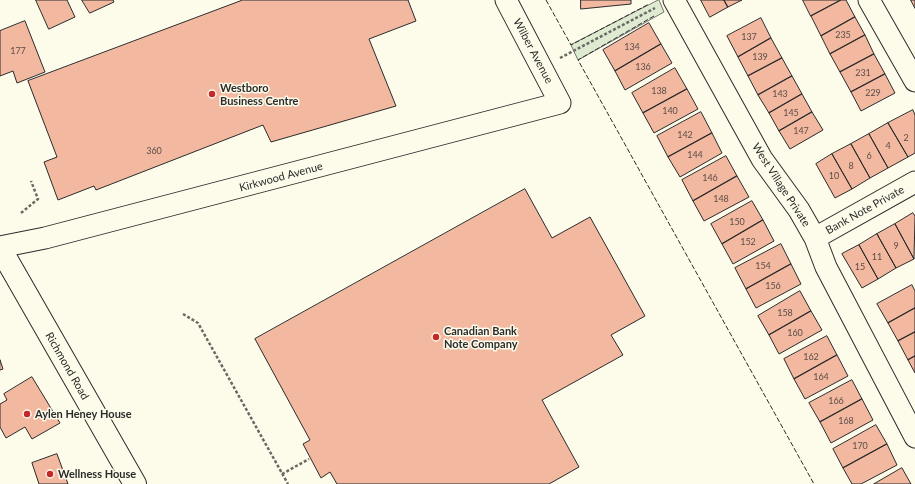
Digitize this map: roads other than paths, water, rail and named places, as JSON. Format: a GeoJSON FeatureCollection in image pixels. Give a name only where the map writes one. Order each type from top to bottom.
{"type":"FeatureCollection","features":[{"type":"Feature","properties":{"kind":"main road","name":"Richmond Road"},"geometry":{"type":"LineString","coordinates":[[0,248],[135,484]]}},
{"type":"Feature","properties":{"kind":"street","name":"Wilber Avenue"},"geometry":{"type":"LineString","coordinates":[[506,0],[560,103]]}},
{"type":"Feature","properties":{"kind":"street"},"geometry":{"type":"LineString","coordinates":[[869,0],[915,81]]}},
{"type":"Feature","properties":{"kind":"street","name":"West Village Private"},"geometry":{"type":"LineString","coordinates":[[665,4],[762,159],[799,210],[815,238],[826,267],[915,437]]}},
{"type":"Feature","properties":{"kind":"street","name":"Kirkwood Avenue"},"geometry":{"type":"LineString","coordinates":[[0,248],[45,238],[560,103]]}},
{"type":"Feature","properties":{"kind":"street","name":"Bank Note Private"},"geometry":{"type":"LineString","coordinates":[[815,238],[915,182]]}},
{"type":"Feature","properties":{"kind":"place","name":"Westboro Business Centre"},"geometry":{"type":"Point","coordinates":[212,94]}},
{"type":"Feature","properties":{"kind":"place","name":"Canadian Bank Note Company"},"geometry":{"type":"Point","coordinates":[436,337]}},
{"type":"Feature","properties":{"kind":"place","name":"Aylen Heney House"},"geometry":{"type":"Point","coordinates":[27,414]}},
{"type":"Feature","properties":{"kind":"place","name":"Wellness House"},"geometry":{"type":"Point","coordinates":[50,474]}}]}
